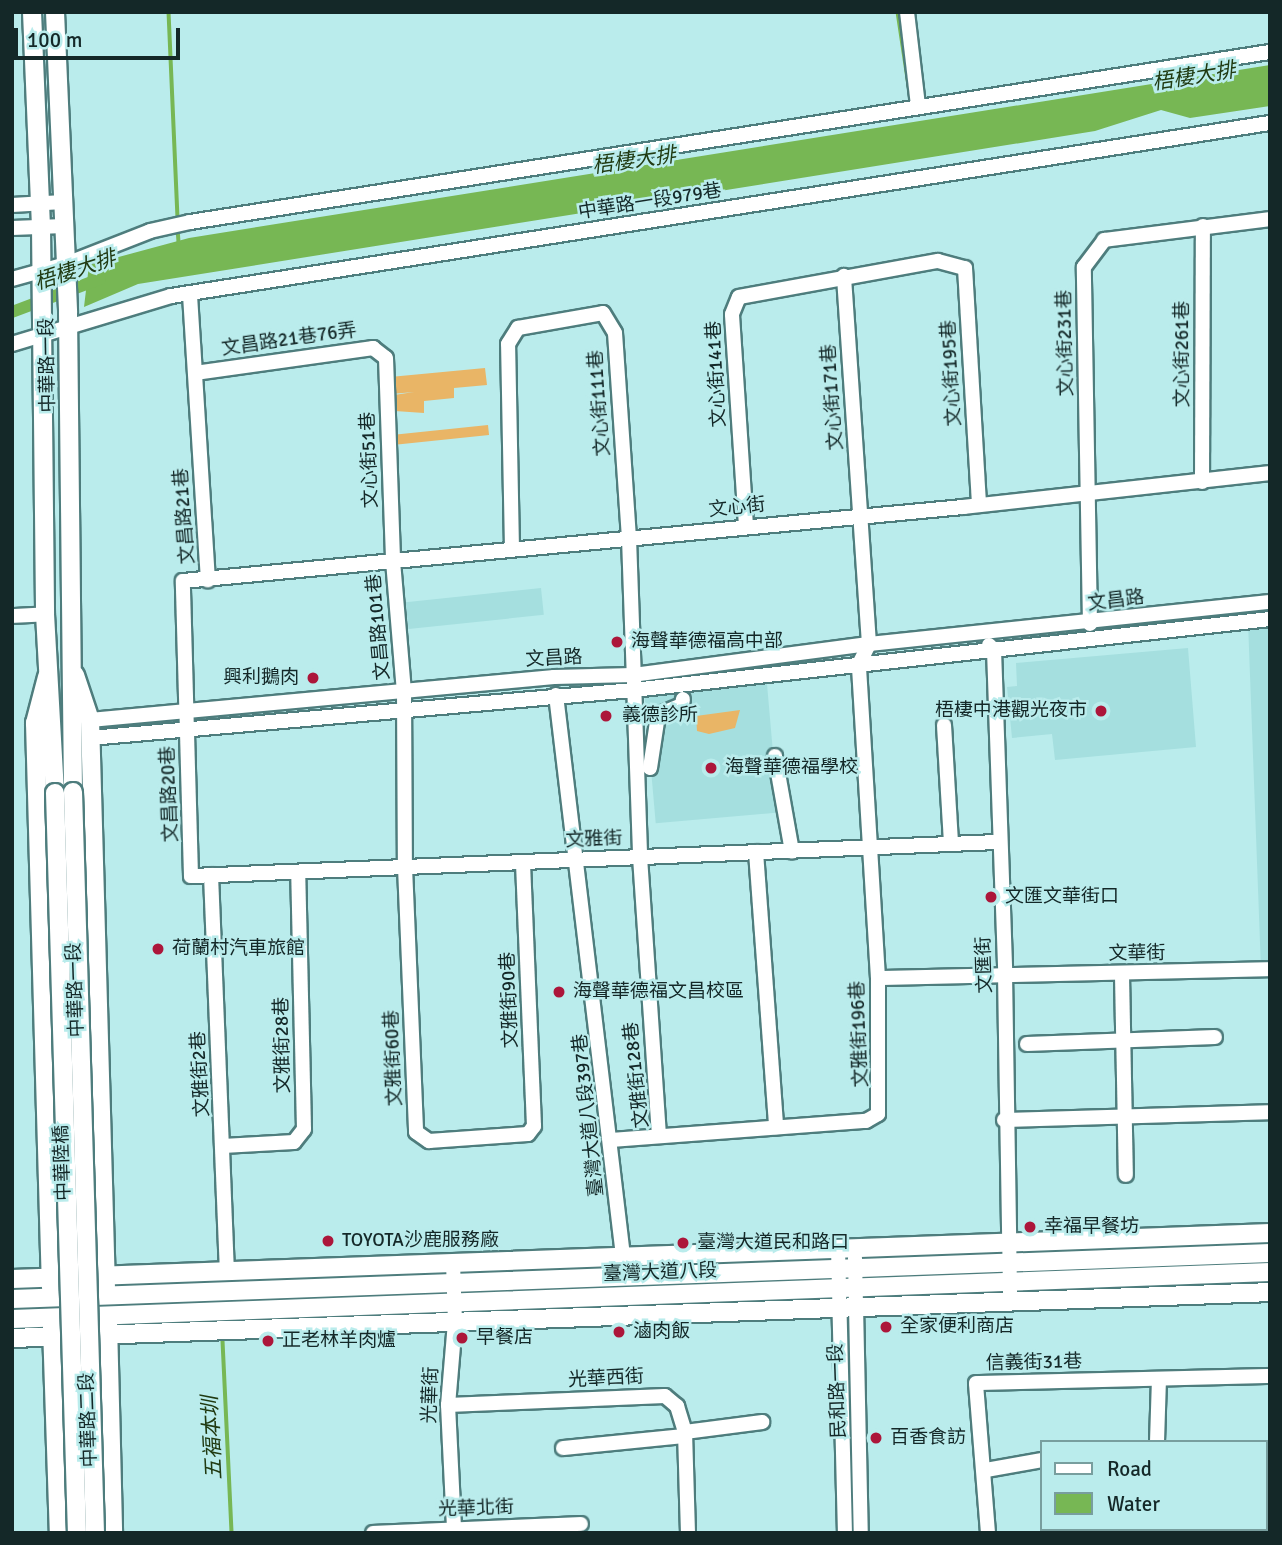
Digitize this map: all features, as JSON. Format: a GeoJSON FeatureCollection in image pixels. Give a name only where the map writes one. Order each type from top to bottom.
{"type":"FeatureCollection","features":[{"type":"Feature","properties":{"kind":"main road","name":"中華路一段"},"geometry":{"type":"LineString","coordinates":[[32,12],[41,226],[47,677],[64,793]]}},
{"type":"Feature","properties":{"kind":"main road","name":"中華路一段"},"geometry":{"type":"LineString","coordinates":[[55,12],[68,320],[75,675],[64,793]]}},
{"type":"Feature","properties":{"kind":"main road","name":"中華路一段"},"geometry":{"type":"LineString","coordinates":[[75,675],[90,729],[107,1305]]}},
{"type":"Feature","properties":{"kind":"main road","name":"中華路一段"},"geometry":{"type":"LineString","coordinates":[[47,677],[35,723],[51,1307]]}},
{"type":"Feature","properties":{"kind":"main road","name":"中華陸橋"},"geometry":{"type":"LineString","coordinates":[[64,793],[77,1533]]}},
{"type":"Feature","properties":{"kind":"main road","name":"中華陸橋"},"geometry":{"type":"LineString","coordinates":[[64,793],[95,1533]]}},
{"type":"Feature","properties":{"kind":"main road","name":"臺灣大道八段"},"geometry":{"type":"LineString","coordinates":[[12,1279],[1270,1233]]}},
{"type":"Feature","properties":{"kind":"main road"},"geometry":{"type":"LineString","coordinates":[[846,1248],[847,1268]]}},
{"type":"Feature","properties":{"kind":"main road","name":"臺灣大道八段"},"geometry":{"type":"LineString","coordinates":[[107,1305],[454,1282],[1270,1252]]}},
{"type":"Feature","properties":{"kind":"main road","name":"臺灣大道八段"},"geometry":{"type":"LineString","coordinates":[[12,1299],[51,1307],[454,1302],[1270,1272]]}},
{"type":"Feature","properties":{"kind":"main road","name":"臺灣大道八段"},"geometry":{"type":"LineString","coordinates":[[12,1319],[51,1307],[106,1276]]}},
{"type":"Feature","properties":{"kind":"main road","name":"臺灣大道八段"},"geometry":{"type":"LineString","coordinates":[[12,1338],[1270,1292]]}},
{"type":"Feature","properties":{"kind":"main road","name":"中華路二段"},"geometry":{"type":"LineString","coordinates":[[107,1305],[113,1533]]}},
{"type":"Feature","properties":{"kind":"main road","name":"臺灣大道八段"},"geometry":{"type":"LineString","coordinates":[[51,1307],[108,1335]]}},
{"type":"Feature","properties":{"kind":"main road","name":"中華路二段"},"geometry":{"type":"LineString","coordinates":[[51,1307],[59,1533]]}},
{"type":"Feature","properties":{"kind":"street"},"geometry":{"type":"LineString","coordinates":[[907,12],[918,106]]}},
{"type":"Feature","properties":{"kind":"street"},"geometry":{"type":"LineString","coordinates":[[12,279],[66,264],[104,246],[190,222],[1270,52]]}},
{"type":"Feature","properties":{"kind":"street","name":"中華路一段979巷"},"geometry":{"type":"LineString","coordinates":[[12,344],[41,327],[138,303],[1270,123]]}},
{"type":"Feature","properties":{"kind":"street"},"geometry":{"type":"LineString","coordinates":[[12,205],[63,202]]}},
{"type":"Feature","properties":{"kind":"street","name":"文心街231巷"},"geometry":{"type":"LineString","coordinates":[[1090,624],[1084,267],[1104,240],[1270,219]]}},
{"type":"Feature","properties":{"kind":"street"},"geometry":{"type":"LineString","coordinates":[[12,228],[64,226]]}},
{"type":"Feature","properties":{"kind":"street","name":"文心街261巷"},"geometry":{"type":"LineString","coordinates":[[1202,482],[1203,226]]}},
{"type":"Feature","properties":{"kind":"street","name":"文心街141巷"},"geometry":{"type":"LineString","coordinates":[[746,526],[734,304],[747,292],[937,261]]}},
{"type":"Feature","properties":{"kind":"street","name":"文心街195巷"},"geometry":{"type":"LineString","coordinates":[[937,261],[965,268],[979,505]]}},
{"type":"Feature","properties":{"kind":"street","name":"文心街171巷"},"geometry":{"type":"LineString","coordinates":[[845,276],[869,644]]}},
{"type":"Feature","properties":{"kind":"street","name":"文昌路21巷"},"geometry":{"type":"LineString","coordinates":[[185,711],[183,581],[208,580],[190,295]]}},
{"type":"Feature","properties":{"kind":"street","name":"文心街111巷"},"geometry":{"type":"LineString","coordinates":[[512,549],[508,344],[518,328],[603,313],[615,332],[629,538]]}},
{"type":"Feature","properties":{"kind":"street","name":"文昌路21巷76弄"},"geometry":{"type":"LineString","coordinates":[[195,373],[373,348],[386,358]]}},
{"type":"Feature","properties":{"kind":"street","name":"文心街51巷"},"geometry":{"type":"LineString","coordinates":[[386,358],[393,561]]}},
{"type":"Feature","properties":{"kind":"street","name":"文心街"},"geometry":{"type":"LineString","coordinates":[[208,580],[859,514],[979,505],[1270,473]]}},
{"type":"Feature","properties":{"kind":"street","name":"文雅街128巷"},"geometry":{"type":"LineString","coordinates":[[629,538],[640,857],[659,1135],[776,1127]]}},
{"type":"Feature","properties":{"kind":"street","name":"文昌路101巷"},"geometry":{"type":"LineString","coordinates":[[393,561],[404,691],[405,867]]}},
{"type":"Feature","properties":{"kind":"street","name":"文昌路"},"geometry":{"type":"LineString","coordinates":[[90,729],[187,731],[404,712],[556,695],[869,644],[1090,624],[1270,602]]}},
{"type":"Feature","properties":{"kind":"street"},"geometry":{"type":"LineString","coordinates":[[12,616],[45,614]]}},
{"type":"Feature","properties":{"kind":"street","name":"文昌路"},"geometry":{"type":"LineString","coordinates":[[90,729],[185,711],[554,677],[633,682],[859,664],[1270,619]]}},
{"type":"Feature","properties":{"kind":"street"},"geometry":{"type":"LineString","coordinates":[[980,633],[994,650]]}},
{"type":"Feature","properties":{"kind":"street"},"geometry":{"type":"LineString","coordinates":[[859,664],[869,644]]}},
{"type":"Feature","properties":{"kind":"street","name":"文匯街"},"geometry":{"type":"LineString","coordinates":[[994,650],[997,842],[1005,973],[1004,1120],[1010,1302]]}},
{"type":"Feature","properties":{"kind":"street","name":"文雅街196巷"},"geometry":{"type":"LineString","coordinates":[[776,1127],[866,1121],[878,1114],[878,978],[859,664]]}},
{"type":"Feature","properties":{"kind":"street","name":"臺灣大道八段397巷"},"geometry":{"type":"LineString","coordinates":[[556,695],[579,860],[623,1256]]}},
{"type":"Feature","properties":{"kind":"street"},"geometry":{"type":"LineString","coordinates":[[650,768],[658,715],[682,705],[683,699]]}},
{"type":"Feature","properties":{"kind":"street","name":"文昌路20巷"},"geometry":{"type":"LineString","coordinates":[[185,711],[191,876]]}},
{"type":"Feature","properties":{"kind":"street"},"geometry":{"type":"LineString","coordinates":[[944,725],[951,844]]}},
{"type":"Feature","properties":{"kind":"street"},"geometry":{"type":"LineString","coordinates":[[775,756],[792,851]]}},
{"type":"Feature","properties":{"kind":"street","name":"文雅街"},"geometry":{"type":"LineString","coordinates":[[191,876],[997,842]]}},
{"type":"Feature","properties":{"kind":"street"},"geometry":{"type":"LineString","coordinates":[[756,852],[776,1127]]}},
{"type":"Feature","properties":{"kind":"street","name":"文雅街90巷"},"geometry":{"type":"LineString","coordinates":[[523,862],[534,1126],[528,1134]]}},
{"type":"Feature","properties":{"kind":"street","name":"文雅街60巷"},"geometry":{"type":"LineString","coordinates":[[405,867],[416,1132],[429,1141],[528,1134]]}},
{"type":"Feature","properties":{"kind":"street","name":"文雅街28巷"},"geometry":{"type":"LineString","coordinates":[[223,1146],[294,1142],[304,1129],[298,872]]}},
{"type":"Feature","properties":{"kind":"street","name":"文雅街2巷"},"geometry":{"type":"LineString","coordinates":[[211,875],[227,1271]]}},
{"type":"Feature","properties":{"kind":"street","name":"文華街"},"geometry":{"type":"LineString","coordinates":[[878,978],[1005,973],[1122,975],[1270,969]]}},
{"type":"Feature","properties":{"kind":"street"},"geometry":{"type":"LineString","coordinates":[[1122,975],[1126,1175]]}},
{"type":"Feature","properties":{"kind":"street"},"geometry":{"type":"LineString","coordinates":[[1027,1044],[1216,1037]]}},
{"type":"Feature","properties":{"kind":"street"},"geometry":{"type":"LineString","coordinates":[[1004,1120],[1125,1120],[1270,1112]]}},
{"type":"Feature","properties":{"kind":"street"},"geometry":{"type":"LineString","coordinates":[[611,1140],[659,1135]]}},
{"type":"Feature","properties":{"kind":"street"},"geometry":{"type":"LineString","coordinates":[[607,1276],[623,1256]]}},
{"type":"Feature","properties":{"kind":"street","name":"光華街"},"geometry":{"type":"LineString","coordinates":[[453,1262],[455,1322],[448,1405],[454,1529]]}},
{"type":"Feature","properties":{"kind":"street","name":"民和路一段"},"geometry":{"type":"LineString","coordinates":[[845,1533],[847,1268]]}},
{"type":"Feature","properties":{"kind":"street","name":"民和路一段"},"geometry":{"type":"LineString","coordinates":[[847,1307],[861,1533]]}},
{"type":"Feature","properties":{"kind":"street"},"geometry":{"type":"LineString","coordinates":[[1153,1440],[1159,1379],[1270,1376]]}},
{"type":"Feature","properties":{"kind":"street","name":"信義街31巷"},"geometry":{"type":"LineString","coordinates":[[988,1533],[986,1470],[976,1383],[1159,1379]]}},
{"type":"Feature","properties":{"kind":"street","name":"光華西街"},"geometry":{"type":"LineString","coordinates":[[448,1405],[665,1396],[677,1406],[685,1434],[688,1533]]}},
{"type":"Feature","properties":{"kind":"street"},"geometry":{"type":"LineString","coordinates":[[563,1448],[762,1422]]}},
{"type":"Feature","properties":{"kind":"street"},"geometry":{"type":"LineString","coordinates":[[986,1470],[1040,1460]]}},
{"type":"Feature","properties":{"kind":"street","name":"光華北街"},"geometry":{"type":"LineString","coordinates":[[373,1532],[581,1524]]}},
{"type":"Feature","properties":{"kind":"shaded area"},"geometry":{"type":"Polygon","coordinates":[[[485,368],[487,385],[454,388],[454,398],[424,401],[424,413],[395,411],[394,395],[414,392],[391,394],[390,377],[485,368]]]}},
{"type":"Feature","properties":{"kind":"shaded area"},"geometry":{"type":"Polygon","coordinates":[[[488,425],[489,435],[398,445],[397,435],[488,425]]]}},
{"type":"Feature","properties":{"kind":"shaded area"},"geometry":{"type":"Polygon","coordinates":[[[541,588],[544,615],[409,629],[406,602],[541,588]]]}},
{"type":"Feature","properties":{"kind":"shaded area"},"geometry":{"type":"Polygon","coordinates":[[[1270,620],[1270,969],[1261,969],[1248,622],[1270,620]]]}},
{"type":"Feature","properties":{"kind":"shaded area","name":"梧棲中港觀光夜市"},"geometry":{"type":"Polygon","coordinates":[[[1188,648],[1196,747],[1055,760],[1052,734],[1012,738],[1007,687],[1017,686],[1016,663],[1188,648]]]}},
{"type":"Feature","properties":{"kind":"shaded area","name":"海聲華德福學校"},"geometry":{"type":"Polygon","coordinates":[[[767,684],[778,813],[656,823],[644,695],[767,684]]]}},
{"type":"Feature","properties":{"kind":"shaded area"},"geometry":{"type":"Polygon","coordinates":[[[740,710],[735,728],[709,734],[697,731],[696,716],[740,710]]]}},
{"type":"Feature","properties":{"kind":"water"},"geometry":{"type":"Polygon","coordinates":[[[1270,65],[1270,106],[1190,118],[1161,110],[1095,131],[138,284],[84,307],[89,265],[189,238],[1270,65]]]}},
{"type":"Feature","properties":{"kind":"waterway"},"geometry":{"type":"LineString","coordinates":[[169,12],[178,220]]}},
{"type":"Feature","properties":{"kind":"waterway"},"geometry":{"type":"LineString","coordinates":[[898,12],[909,86]]}},
{"type":"Feature","properties":{"kind":"waterway"},"geometry":{"type":"LineString","coordinates":[[178,228],[179,244]]}},
{"type":"Feature","properties":{"kind":"waterway","name":"梧棲大排"},"geometry":{"type":"LineString","coordinates":[[12,312],[100,279]]}},
{"type":"Feature","properties":{"kind":"waterway","name":"五福本圳"},"geometry":{"type":"LineString","coordinates":[[223,1341],[232,1533]]}},
{"type":"Feature","properties":{"kind":"place","name":"海聲華德福高中部"},"geometry":{"type":"Point","coordinates":[617,642]}},
{"type":"Feature","properties":{"kind":"place","name":"興利鵝肉"},"geometry":{"type":"Point","coordinates":[313,678]}},
{"type":"Feature","properties":{"kind":"place","name":"梧棲中港觀光夜市"},"geometry":{"type":"Point","coordinates":[1101,711]}},
{"type":"Feature","properties":{"kind":"place","name":"義德診所"},"geometry":{"type":"Point","coordinates":[606,716]}},
{"type":"Feature","properties":{"kind":"place","name":"海聲華德福學校"},"geometry":{"type":"Point","coordinates":[711,768]}},
{"type":"Feature","properties":{"kind":"place","name":"文匯文華街口"},"geometry":{"type":"Point","coordinates":[991,897]}},
{"type":"Feature","properties":{"kind":"place","name":"荷蘭村汽車旅館"},"geometry":{"type":"Point","coordinates":[158,949]}},
{"type":"Feature","properties":{"kind":"place","name":"海聲華德福文昌校區"},"geometry":{"type":"Point","coordinates":[559,992]}},
{"type":"Feature","properties":{"kind":"place","name":"幸福早餐坊"},"geometry":{"type":"Point","coordinates":[1030,1227]}},
{"type":"Feature","properties":{"kind":"place","name":"TOYOTA沙鹿服務廠"},"geometry":{"type":"Point","coordinates":[328,1241]}},
{"type":"Feature","properties":{"kind":"place","name":"臺灣大道民和路口"},"geometry":{"type":"Point","coordinates":[683,1243]}},
{"type":"Feature","properties":{"kind":"place","name":"全家便利商店"},"geometry":{"type":"Point","coordinates":[886,1327]}},
{"type":"Feature","properties":{"kind":"place","name":"滷肉飯"},"geometry":{"type":"Point","coordinates":[619,1332]}},
{"type":"Feature","properties":{"kind":"place","name":"早餐店"},"geometry":{"type":"Point","coordinates":[462,1338]}},
{"type":"Feature","properties":{"kind":"place","name":"正老林羊肉爐"},"geometry":{"type":"Point","coordinates":[268,1341]}},
{"type":"Feature","properties":{"kind":"place","name":"百香食訪"},"geometry":{"type":"Point","coordinates":[876,1438]}}]}
